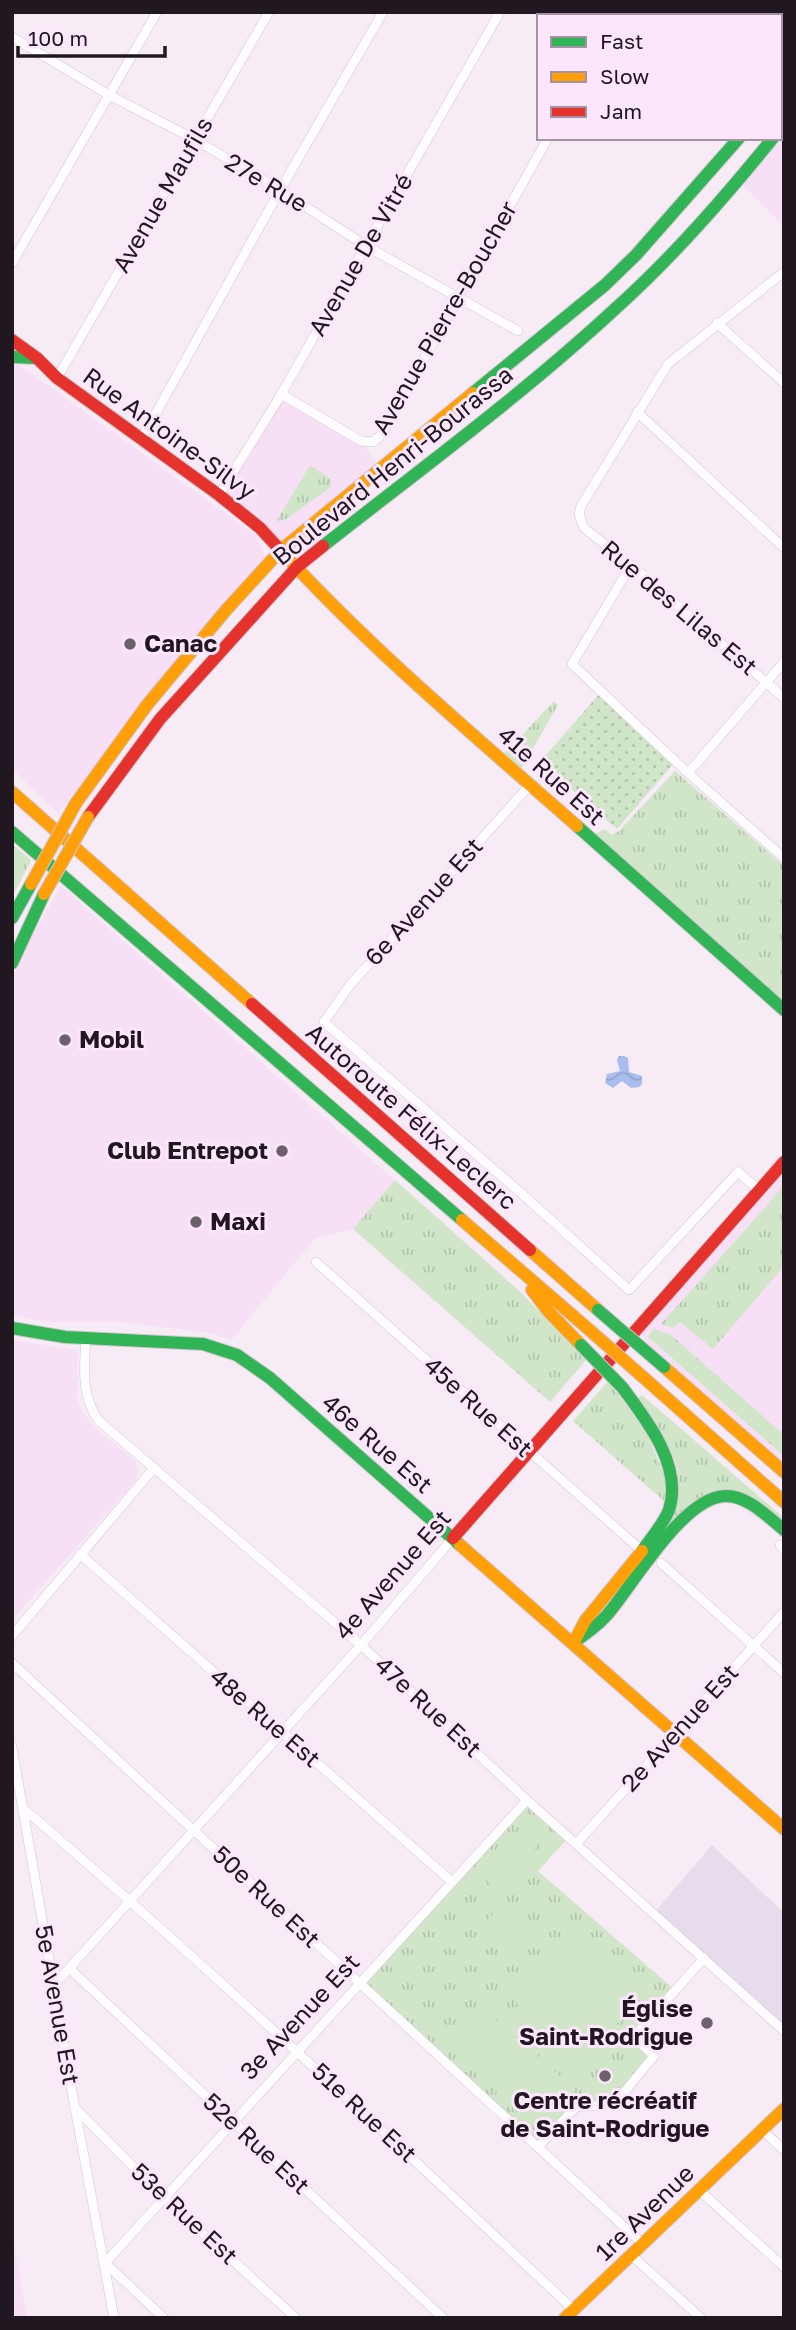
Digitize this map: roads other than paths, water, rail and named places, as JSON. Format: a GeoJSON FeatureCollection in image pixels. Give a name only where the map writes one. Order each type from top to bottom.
{"type":"FeatureCollection","features":[{"type":"Feature","properties":{"kind":"main road","name":"Boulevard Henri-Bourassa"},"geometry":{"type":"LineString","coordinates":[[12,918],[76,803],[147,705],[227,609],[281,550],[605,285],[636,255],[737,140]]}},
{"type":"Feature","properties":{"kind":"main road","name":"Boulevard Henri-Bourassa"},"geometry":{"type":"LineString","coordinates":[[12,963],[44,894],[88,817],[160,719],[297,567],[555,361],[617,308],[719,205],[771,140]]}},
{"type":"Feature","properties":{"kind":"main road","name":"Rue Antoine-Silvy"},"geometry":{"type":"LineString","coordinates":[[12,340],[37,358],[57,378],[219,495],[260,528],[297,567]]}},
{"type":"Feature","properties":{"kind":"main road"},"geometry":{"type":"LineString","coordinates":[[12,357],[37,358]]}},
{"type":"Feature","properties":{"kind":"main road","name":"41e Rue Est"},"geometry":{"type":"LineString","coordinates":[[297,567],[376,648],[784,1010]]}},
{"type":"Feature","properties":{"kind":"main road","name":"Autoroute Félix-Leclerc"},"geometry":{"type":"LineString","coordinates":[[16,794],[784,1472]]}},
{"type":"Feature","properties":{"kind":"main road","name":"Autoroute Félix-Leclerc"},"geometry":{"type":"LineString","coordinates":[[12,832],[586,1327],[784,1502]]}},
{"type":"Feature","properties":{"kind":"main road","name":"4e Avenue Est"},"geometry":{"type":"LineString","coordinates":[[453,1538],[784,1161]]}},
{"type":"Feature","properties":{"kind":"main road"},"geometry":{"type":"LineString","coordinates":[[511,1263],[550,1312],[622,1387],[649,1423],[666,1458],[671,1486],[670,1507],[642,1551],[585,1621],[574,1643]]}},
{"type":"Feature","properties":{"kind":"main road","name":"46e Rue Est"},"geometry":{"type":"LineString","coordinates":[[12,1328],[46,1335],[203,1344],[243,1359],[282,1389],[784,1829]]}},
{"type":"Feature","properties":{"kind":"main road"},"geometry":{"type":"LineString","coordinates":[[574,1643],[596,1626],[680,1521],[699,1504],[722,1495],[740,1499],[784,1530]]}},
{"type":"Feature","properties":{"kind":"main road","name":"1re Avenue"},"geometry":{"type":"LineString","coordinates":[[570,2314],[784,2109]]}},
{"type":"Feature","properties":{"kind":"street"},"geometry":{"type":"LineString","coordinates":[[13,262],[157,12]]}},
{"type":"Feature","properties":{"kind":"street","name":"Avenue Maufils"},"geometry":{"type":"LineString","coordinates":[[57,378],[269,12]]}},
{"type":"Feature","properties":{"kind":"street"},"geometry":{"type":"LineString","coordinates":[[141,440],[383,12]]}},
{"type":"Feature","properties":{"kind":"street","name":"Avenue De Vitré"},"geometry":{"type":"LineString","coordinates":[[219,495],[281,394],[500,12]]}},
{"type":"Feature","properties":{"kind":"street","name":"27e Rue"},"geometry":{"type":"LineString","coordinates":[[12,37],[109,95],[194,139],[281,190],[366,246],[518,331]]}},
{"type":"Feature","properties":{"kind":"street","name":"Avenue Pierre-Boucher"},"geometry":{"type":"LineString","coordinates":[[281,394],[361,441],[373,442],[381,435],[547,140]]}},
{"type":"Feature","properties":{"kind":"street"},"geometry":{"type":"LineString","coordinates":[[784,272],[668,364],[637,412],[784,548]]}},
{"type":"Feature","properties":{"kind":"street"},"geometry":{"type":"LineString","coordinates":[[717,323],[784,383]]}},
{"type":"Feature","properties":{"kind":"street","name":"Rue des Lilas Est"},"geometry":{"type":"LineString","coordinates":[[637,412],[580,506],[579,515],[584,528],[631,565],[784,698]]}},
{"type":"Feature","properties":{"kind":"street"},"geometry":{"type":"LineString","coordinates":[[631,565],[572,664],[688,773],[784,858]]}},
{"type":"Feature","properties":{"kind":"street"},"geometry":{"type":"LineString","coordinates":[[688,773],[784,662]]}},
{"type":"Feature","properties":{"kind":"street","name":"6e Avenue Est"},"geometry":{"type":"LineString","coordinates":[[529,786],[350,985],[324,1022],[629,1290],[738,1172],[759,1189]]}},
{"type":"Feature","properties":{"kind":"street","name":"45e Rue Est"},"geometry":{"type":"LineString","coordinates":[[316,1262],[642,1551]]}},
{"type":"Feature","properties":{"kind":"street","name":"47e Rue Est"},"geometry":{"type":"LineString","coordinates":[[86,1338],[85,1384],[89,1407],[99,1421],[361,1645],[527,1800],[784,2031]]}},
{"type":"Feature","properties":{"kind":"street"},"geometry":{"type":"LineString","coordinates":[[12,1636],[154,1468]]}},
{"type":"Feature","properties":{"kind":"street","name":"4e Avenue Est"},"geometry":{"type":"LineString","coordinates":[[54,1985],[361,1645],[453,1538]]}},
{"type":"Feature","properties":{"kind":"street","name":"48e Rue Est"},"geometry":{"type":"LineString","coordinates":[[80,1554],[451,1881]]}},
{"type":"Feature","properties":{"kind":"street"},"geometry":{"type":"LineString","coordinates":[[660,1563],[784,1673]]}},
{"type":"Feature","properties":{"kind":"street","name":"2e Avenue Est"},"geometry":{"type":"LineString","coordinates":[[576,1843],[784,1612]]}},
{"type":"Feature","properties":{"kind":"street","name":"50e Rue Est"},"geometry":{"type":"LineString","coordinates":[[12,1663],[643,2244]]}},
{"type":"Feature","properties":{"kind":"street","name":"5e Avenue Est"},"geometry":{"type":"LineString","coordinates":[[12,1746],[114,2318]]}},
{"type":"Feature","properties":{"kind":"street","name":"3e Avenue Est"},"geometry":{"type":"LineString","coordinates":[[105,2263],[527,1800]]}},
{"type":"Feature","properties":{"kind":"street","name":"51e Rue Est"},"geometry":{"type":"LineString","coordinates":[[23,1808],[298,2051],[570,2314]]}},
{"type":"Feature","properties":{"kind":"street"},"geometry":{"type":"LineString","coordinates":[[538,2147],[576,2107],[608,2105],[617,2101],[654,2056],[634,2037],[704,1958]]}},
{"type":"Feature","properties":{"kind":"street","name":"52e Rue Est"},"geometry":{"type":"LineString","coordinates":[[70,1969],[443,2318]]}},
{"type":"Feature","properties":{"kind":"street","name":"53e Rue Est"},"geometry":{"type":"LineString","coordinates":[[75,2108],[164,2198],[296,2318]]}},
{"type":"Feature","properties":{"kind":"street"},"geometry":{"type":"LineString","coordinates":[[762,2130],[784,2150]]}},
{"type":"Feature","properties":{"kind":"street"},"geometry":{"type":"LineString","coordinates":[[699,2190],[784,2267]]}},
{"type":"Feature","properties":{"kind":"street"},"geometry":{"type":"LineString","coordinates":[[631,2255],[701,2318]]}},
{"type":"Feature","properties":{"kind":"street"},"geometry":{"type":"LineString","coordinates":[[105,2263],[164,2318]]}},
{"type":"Feature","properties":{"kind":"water"},"geometry":{"type":"Polygon","coordinates":[[[619,1056],[628,1058],[629,1072],[642,1076],[642,1084],[639,1087],[631,1088],[622,1081],[613,1088],[605,1083],[607,1074],[620,1071],[617,1060],[619,1056]]]}},
{"type":"Feature","properties":{"kind":"place","name":"Canac"},"geometry":{"type":"Point","coordinates":[130,644]}},
{"type":"Feature","properties":{"kind":"place","name":"Mobil"},"geometry":{"type":"Point","coordinates":[65,1040]}},
{"type":"Feature","properties":{"kind":"place","name":"Club Entrepot"},"geometry":{"type":"Point","coordinates":[282,1151]}},
{"type":"Feature","properties":{"kind":"place","name":"Maxi"},"geometry":{"type":"Point","coordinates":[196,1222]}},
{"type":"Feature","properties":{"kind":"place","name":"Église Saint-Rodrigue"},"geometry":{"type":"Point","coordinates":[707,2023]}},
{"type":"Feature","properties":{"kind":"place","name":"Centre récréatif de Saint-Rodrigue"},"geometry":{"type":"Point","coordinates":[605,2076]}}]}
